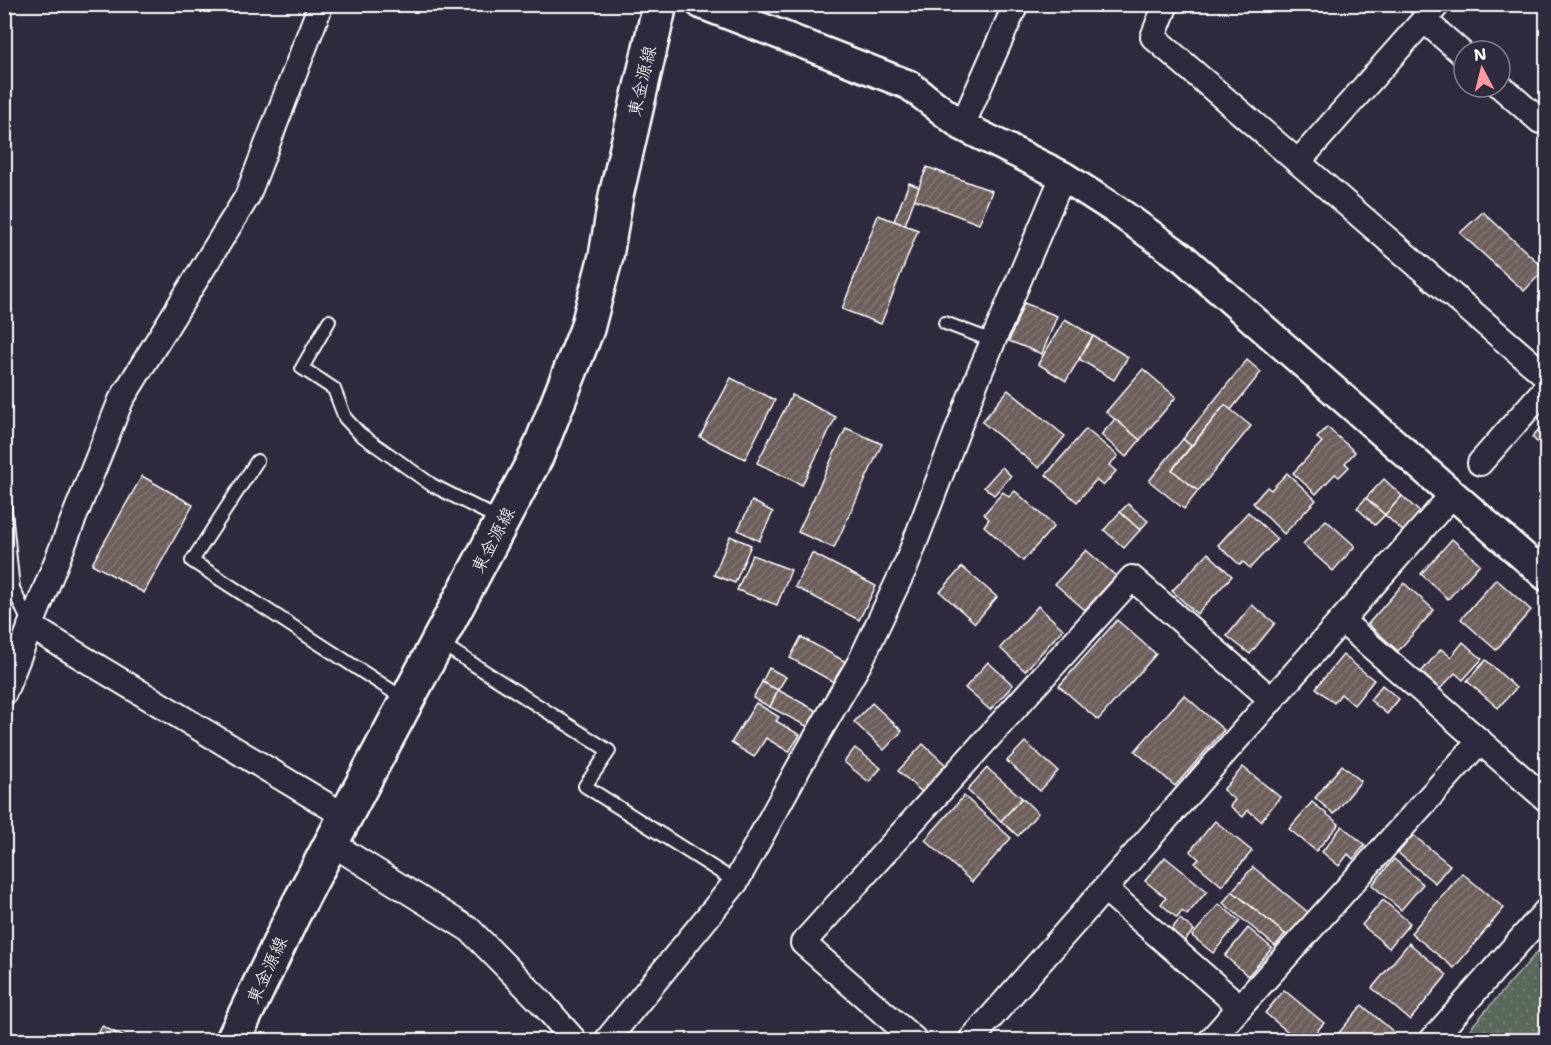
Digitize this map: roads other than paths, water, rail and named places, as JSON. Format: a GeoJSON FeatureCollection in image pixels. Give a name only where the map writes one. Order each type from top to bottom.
{"type":"FeatureCollection","features":[{"type":"Feature","properties":{"kind":"main road","name":"東金源線"},"geometry":{"type":"LineString","coordinates":[[233,1041],[293,915],[537,455],[587,329],[606,256],[616,196],[660,4]]}},
{"type":"Feature","properties":{"kind":"street"},"geometry":{"type":"LineString","coordinates":[[4,693],[121,399],[247,197],[321,4]]}},
{"type":"Feature","properties":{"kind":"street"},"geometry":{"type":"LineString","coordinates":[[701,4],[909,86],[962,126],[1063,176],[1116,210],[1183,258],[1546,576]]}},
{"type":"Feature","properties":{"kind":"street"},"geometry":{"type":"LineString","coordinates":[[962,126],[1016,4]]}},
{"type":"Feature","properties":{"kind":"street"},"geometry":{"type":"LineString","coordinates":[[1166,4],[1153,37],[1546,376]]}},
{"type":"Feature","properties":{"kind":"street"},"geometry":{"type":"LineString","coordinates":[[1298,162],[1431,12],[1452,39]]}},
{"type":"Feature","properties":{"kind":"street"},"geometry":{"type":"LineString","coordinates":[[1512,96],[1540,121],[1546,114]]}},
{"type":"Feature","properties":{"kind":"street"},"geometry":{"type":"LineString","coordinates":[[607,1041],[736,882],[798,767],[860,662],[903,573],[977,379],[1063,176]]}},
{"type":"Feature","properties":{"kind":"street"},"geometry":{"type":"LineString","coordinates":[[1480,463],[1546,388]]}},
{"type":"Feature","properties":{"kind":"street"},"geometry":{"type":"LineString","coordinates":[[971,1041],[1453,495]]}},
{"type":"Feature","properties":{"kind":"street"},"geometry":{"type":"LineString","coordinates":[[915,1041],[804,943],[1132,578],[1272,700]]}},
{"type":"Feature","properties":{"kind":"street"},"geometry":{"type":"LineString","coordinates":[[1342,621],[1546,799]]}},
{"type":"Feature","properties":{"kind":"street"},"geometry":{"type":"LineString","coordinates":[[30,626],[338,830],[470,930],[542,1003],[573,1041]]}},
{"type":"Feature","properties":{"kind":"street"},"geometry":{"type":"LineString","coordinates":[[1211,1041],[1480,741]]}},
{"type":"Feature","properties":{"kind":"street"},"geometry":{"type":"LineString","coordinates":[[1105,889],[1240,1007]]}},
{"type":"Feature","properties":{"kind":"street"},"geometry":{"type":"LineString","coordinates":[[1432,1041],[1546,911]]}},
{"type":"Feature","properties":{"kind":"lane"},"geometry":{"type":"LineString","coordinates":[[329,321],[302,368],[334,389],[345,418],[360,434],[432,485],[503,521]]}},
{"type":"Feature","properties":{"kind":"lane"},"geometry":{"type":"LineString","coordinates":[[945,323],[993,341]]}},
{"type":"Feature","properties":{"kind":"lane"},"geometry":{"type":"LineString","coordinates":[[257,461],[192,561],[407,700]]}},
{"type":"Feature","properties":{"kind":"lane"},"geometry":{"type":"LineString","coordinates":[[4,501],[13,588],[30,626]]}},
{"type":"Feature","properties":{"kind":"lane"},"geometry":{"type":"LineString","coordinates":[[438,642],[609,751],[585,786],[736,882]]}}]}
